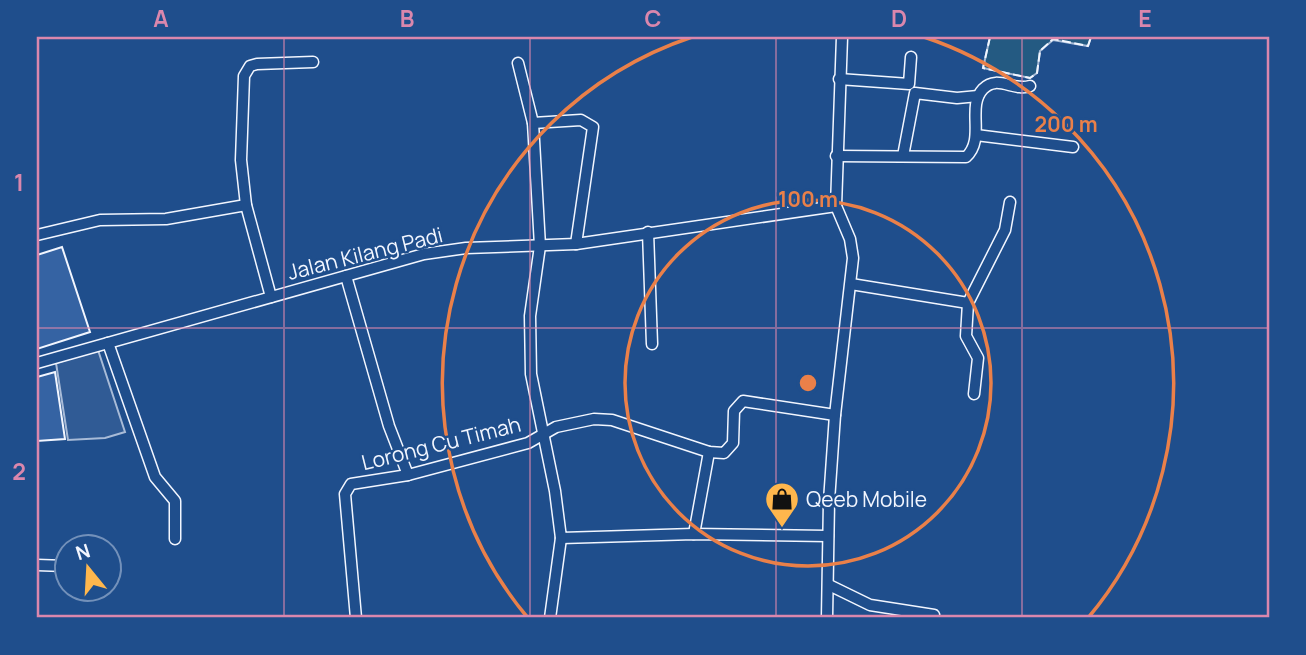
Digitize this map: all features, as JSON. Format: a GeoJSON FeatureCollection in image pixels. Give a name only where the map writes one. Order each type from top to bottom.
{"type":"FeatureCollection","features":[{"type":"Feature","properties":{"kind":"street"},"geometry":{"type":"LineString","coordinates":[[827,618],[830,585],[828,536],[835,415],[851,284],[850,239],[836,206],[842,37]]}},
{"type":"Feature","properties":{"kind":"street"},"geometry":{"type":"LineString","coordinates":[[839,79],[909,84],[911,57]]}},
{"type":"Feature","properties":{"kind":"street"},"geometry":{"type":"LineString","coordinates":[[271,297],[246,205],[241,139],[246,70],[257,64],[313,62]]}},
{"type":"Feature","properties":{"kind":"street"},"geometry":{"type":"LineString","coordinates":[[518,63],[533,123],[540,246],[528,345],[561,538],[550,618]]}},
{"type":"Feature","properties":{"kind":"street"},"geometry":{"type":"LineString","coordinates":[[836,156],[903,156],[957,160],[967,157],[973,151],[978,96],[984,88],[994,83],[1024,88],[1030,86]]}},
{"type":"Feature","properties":{"kind":"street"},"geometry":{"type":"LineString","coordinates":[[903,156],[915,93],[957,98],[978,96]]}},
{"type":"Feature","properties":{"kind":"street"},"geometry":{"type":"LineString","coordinates":[[533,123],[581,120],[593,127],[576,244]]}},
{"type":"Feature","properties":{"kind":"street"},"geometry":{"type":"LineString","coordinates":[[976,135],[1073,147]]}},
{"type":"Feature","properties":{"kind":"street"},"geometry":{"type":"LineString","coordinates":[[974,394],[978,358],[966,336],[968,303],[1006,230],[1010,202]]}},
{"type":"Feature","properties":{"kind":"street"},"geometry":{"type":"LineString","coordinates":[[37,236],[100,220],[166,219],[246,205]]}},
{"type":"Feature","properties":{"kind":"street","name":"Jalan Kilang Padi"},"geometry":{"type":"LineString","coordinates":[[37,363],[424,254],[466,248],[576,244],[836,206]]}},
{"type":"Feature","properties":{"kind":"street"},"geometry":{"type":"LineString","coordinates":[[648,232],[652,344]]}},
{"type":"Feature","properties":{"kind":"street"},"geometry":{"type":"LineString","coordinates":[[346,276],[389,426],[408,475]]}},
{"type":"Feature","properties":{"kind":"street"},"geometry":{"type":"LineString","coordinates":[[851,284],[968,303]]}},
{"type":"Feature","properties":{"kind":"street"},"geometry":{"type":"LineString","coordinates":[[108,343],[155,477],[175,501],[175,539]]}},
{"type":"Feature","properties":{"kind":"street"},"geometry":{"type":"LineString","coordinates":[[694,534],[709,452],[724,453],[731,449],[734,411],[743,401],[835,415]]}},
{"type":"Feature","properties":{"kind":"street","name":"Lorong Cu Timah"},"geometry":{"type":"LineString","coordinates":[[356,618],[345,494],[347,487],[408,475],[528,443],[571,422],[612,420],[709,452]]}},
{"type":"Feature","properties":{"kind":"street"},"geometry":{"type":"LineString","coordinates":[[561,538],[694,534],[828,536]]}},
{"type":"Feature","properties":{"kind":"street"},"geometry":{"type":"LineString","coordinates":[[830,585],[870,606],[934,615]]}},
{"type":"Feature","properties":{"kind":"shaded area"},"geometry":{"type":"Polygon","coordinates":[[[990,37],[1091,37],[1088,46],[1053,40],[1040,51],[1037,73],[1030,78],[983,68],[990,37]]]}},
{"type":"Feature","properties":{"kind":"shaded area"},"geometry":{"type":"Polygon","coordinates":[[[98,350],[125,432],[105,438],[68,440],[56,363],[98,350]]]}},
{"type":"Feature","properties":{"kind":"building"},"geometry":{"type":"Polygon","coordinates":[[[62,247],[90,332],[37,349],[37,255],[62,247]]]}},
{"type":"Feature","properties":{"kind":"building"},"geometry":{"type":"Polygon","coordinates":[[[55,372],[65,439],[37,441],[37,377],[55,372]]]}},
{"type":"Feature","properties":{"kind":"fence"},"geometry":{"type":"LineString","coordinates":[[990,37],[983,68],[1030,78],[1037,73],[1040,51],[1053,39],[1088,46],[1091,37]]}},
{"type":"Feature","properties":{"kind":"place","name":"Qeeb Mobile"},"geometry":{"type":"Point","coordinates":[782,529]}}]}
